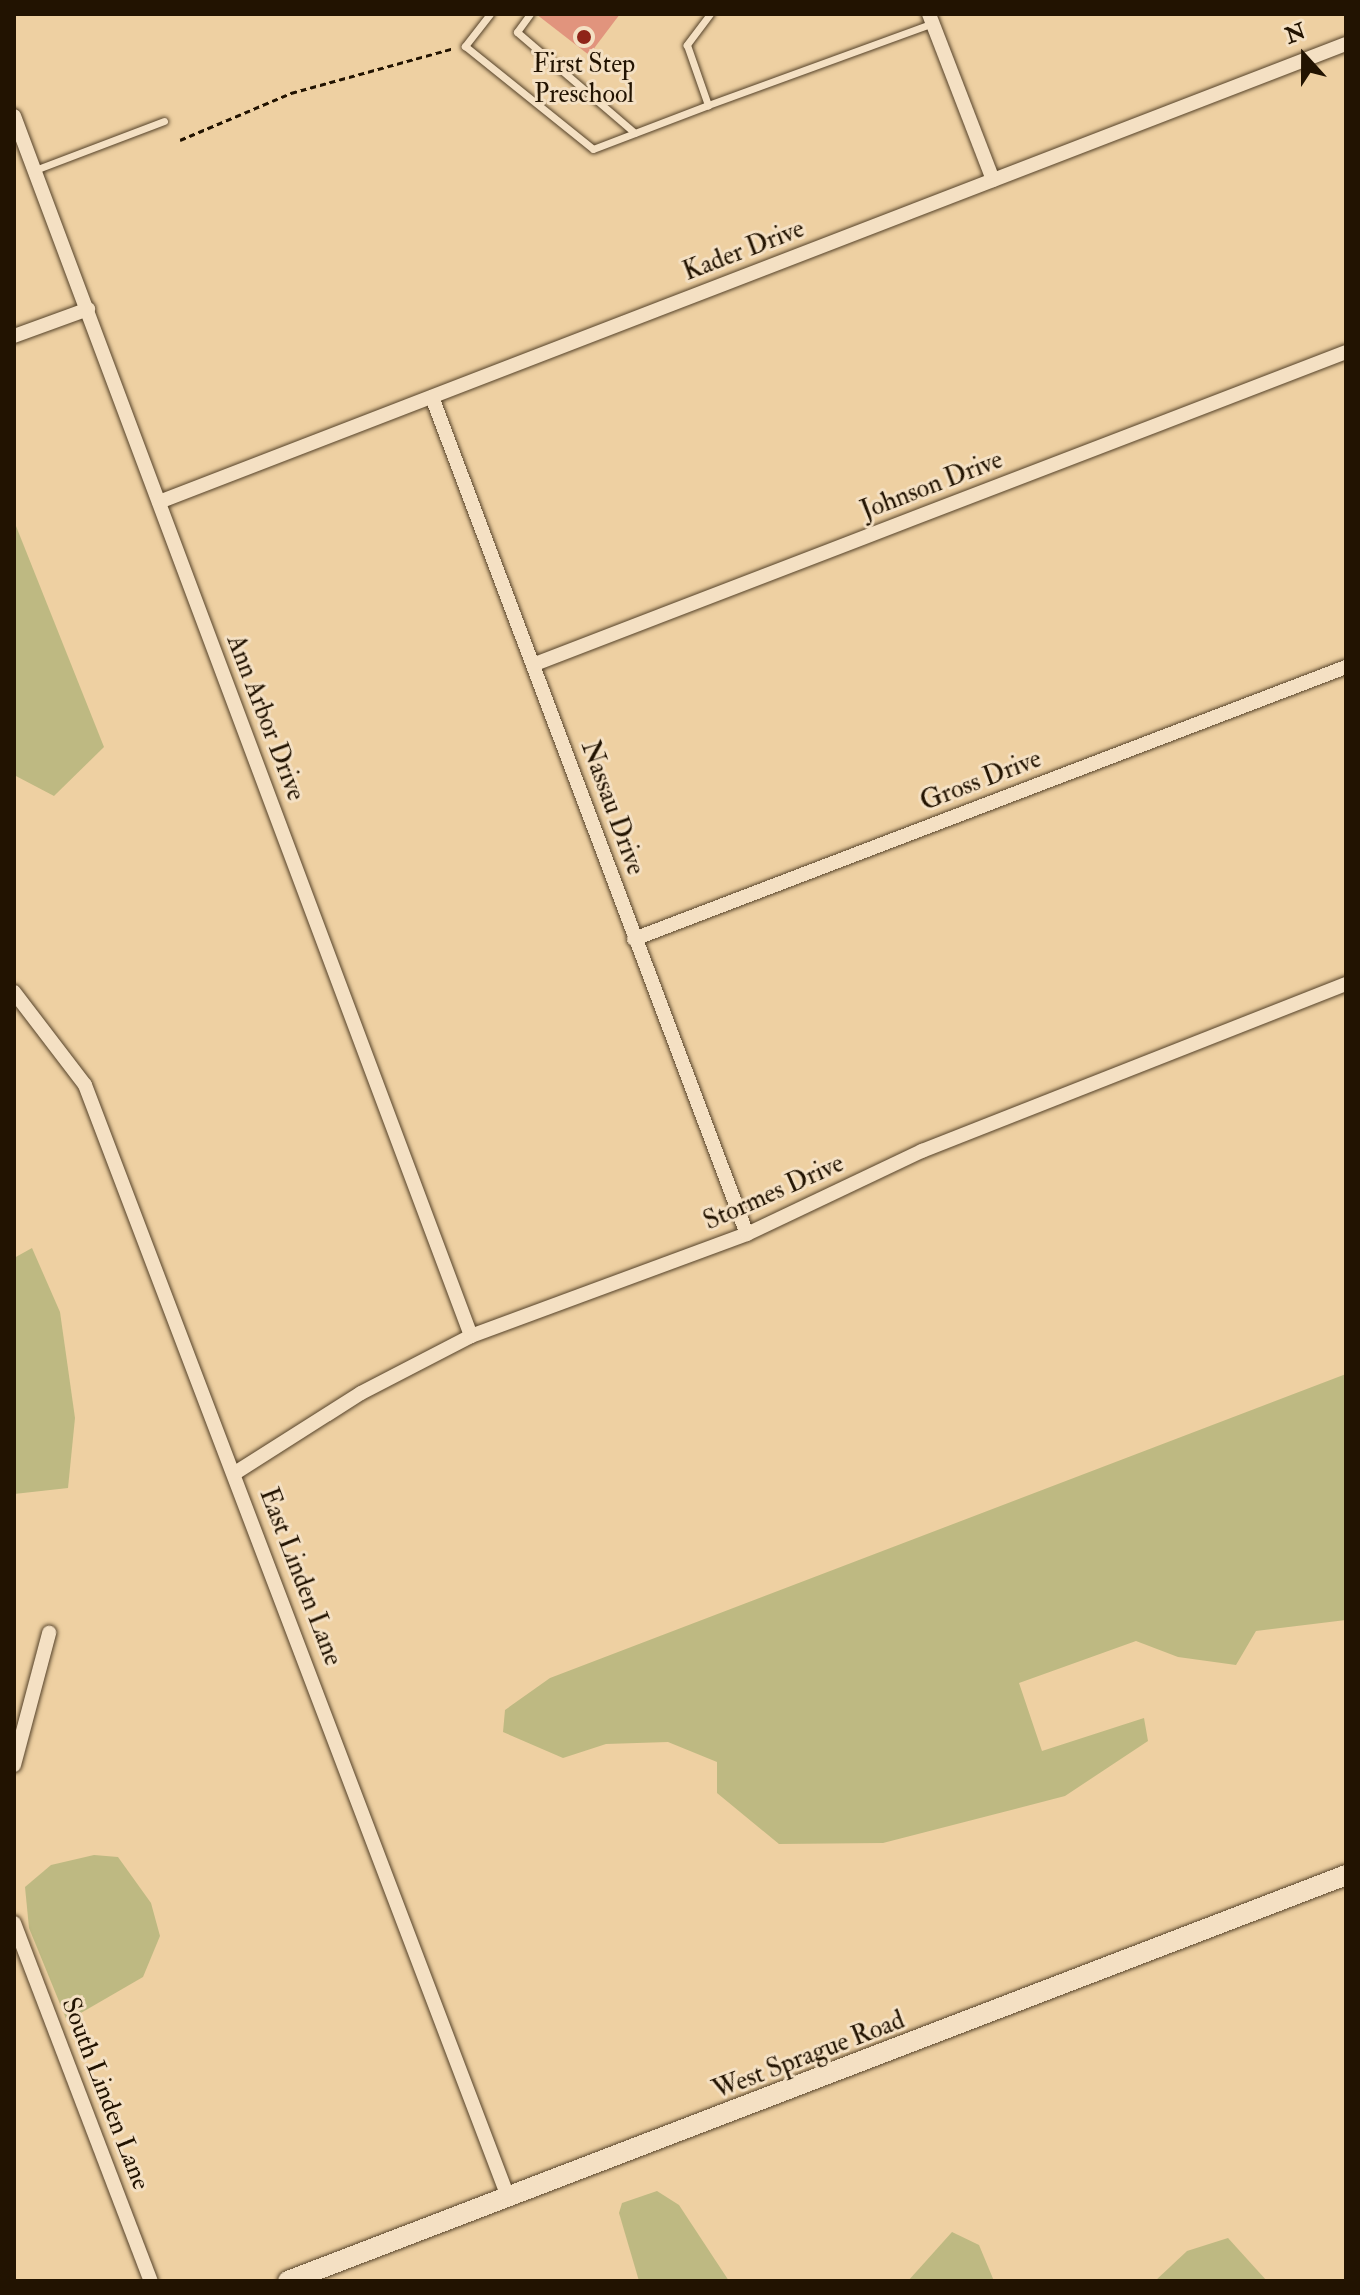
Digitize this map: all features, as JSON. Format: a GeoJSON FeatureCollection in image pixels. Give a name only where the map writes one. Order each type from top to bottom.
{"type":"FeatureCollection","features":[{"type":"Feature","properties":{"kind":"street"},"geometry":{"type":"LineString","coordinates":[[931,18],[993,180]]}},
{"type":"Feature","properties":{"kind":"street","name":"Kader Drive"},"geometry":{"type":"LineString","coordinates":[[159,502],[1346,44]]}},
{"type":"Feature","properties":{"kind":"street","name":"Ann Arbor Drive"},"geometry":{"type":"LineString","coordinates":[[14,116],[471,1336]]}},
{"type":"Feature","properties":{"kind":"street"},"geometry":{"type":"LineString","coordinates":[[14,336],[88,309]]}},
{"type":"Feature","properties":{"kind":"street","name":"Johnson Drive"},"geometry":{"type":"LineString","coordinates":[[535,664],[1346,352]]}},
{"type":"Feature","properties":{"kind":"street","name":"Nassau Drive"},"geometry":{"type":"LineString","coordinates":[[432,397],[747,1234]]}},
{"type":"Feature","properties":{"kind":"street","name":"Gross Drive"},"geometry":{"type":"LineString","coordinates":[[634,939],[1346,667]]}},
{"type":"Feature","properties":{"kind":"street","name":"Stormes Drive"},"geometry":{"type":"LineString","coordinates":[[235,1473],[361,1393],[471,1336],[747,1234],[922,1151],[1346,984]]}},
{"type":"Feature","properties":{"kind":"street","name":"East Linden Lane"},"geometry":{"type":"LineString","coordinates":[[14,992],[85,1085],[508,2197]]}},
{"type":"Feature","properties":{"kind":"street"},"geometry":{"type":"LineString","coordinates":[[14,1765],[49,1633]]}},
{"type":"Feature","properties":{"kind":"street","name":"West Sprague Road"},"geometry":{"type":"LineString","coordinates":[[288,2281],[1346,1875]]}},
{"type":"Feature","properties":{"kind":"street","name":"South Linden Lane"},"geometry":{"type":"LineString","coordinates":[[14,1923],[151,2281]]}},
{"type":"Feature","properties":{"kind":"lane"},"geometry":{"type":"LineString","coordinates":[[490,14],[465,46],[593,149],[931,18]]}},
{"type":"Feature","properties":{"kind":"lane"},"geometry":{"type":"LineString","coordinates":[[530,14],[517,32],[635,133]]}},
{"type":"Feature","properties":{"kind":"lane"},"geometry":{"type":"LineString","coordinates":[[708,105],[687,45],[710,14]]}},
{"type":"Feature","properties":{"kind":"lane"},"geometry":{"type":"LineString","coordinates":[[35,170],[164,121]]}},
{"type":"Feature","properties":{"kind":"path"},"geometry":{"type":"LineString","coordinates":[[180,140],[291,93],[465,46]]}},
{"type":"Feature","properties":{"kind":"shaded area"},"geometry":{"type":"Polygon","coordinates":[[[14,521],[104,747],[54,796],[14,775],[14,521]]]}},
{"type":"Feature","properties":{"kind":"shaded area"},"geometry":{"type":"Polygon","coordinates":[[[32,1248],[60,1312],[75,1418],[68,1488],[14,1494],[14,1258],[32,1248]]]}},
{"type":"Feature","properties":{"kind":"shaded area"},"geometry":{"type":"Polygon","coordinates":[[[1346,1374],[1346,1620],[1256,1631],[1236,1665],[1178,1657],[1136,1641],[1019,1683],[1042,1751],[1144,1718],[1148,1741],[1065,1796],[883,1843],[779,1844],[717,1793],[717,1762],[668,1742],[606,1744],[563,1758],[503,1732],[505,1710],[550,1678],[1346,1374]]]}},
{"type":"Feature","properties":{"kind":"shaded area"},"geometry":{"type":"Polygon","coordinates":[[[94,1855],[118,1857],[151,1903],[160,1936],[143,1977],[67,2021],[29,1928],[25,1887],[51,1865],[94,1855]]]}},
{"type":"Feature","properties":{"kind":"shaded area"},"geometry":{"type":"Polygon","coordinates":[[[657,2191],[679,2205],[729,2281],[639,2281],[619,2213],[622,2203],[657,2191]]]}},
{"type":"Feature","properties":{"kind":"shaded area"},"geometry":{"type":"Polygon","coordinates":[[[952,2232],[979,2245],[994,2281],[908,2281],[952,2232]]]}},
{"type":"Feature","properties":{"kind":"shaded area"},"geometry":{"type":"Polygon","coordinates":[[[1228,2238],[1267,2281],[1155,2281],[1187,2251],[1228,2238]]]}},
{"type":"Feature","properties":{"kind":"building","name":"First Step Preschool"},"geometry":{"type":"Polygon","coordinates":[[[536,14],[620,14],[589,55],[536,14]]]}},
{"type":"Feature","properties":{"kind":"place","name":"First Step Preschool"},"geometry":{"type":"Point","coordinates":[584,37]}}]}
